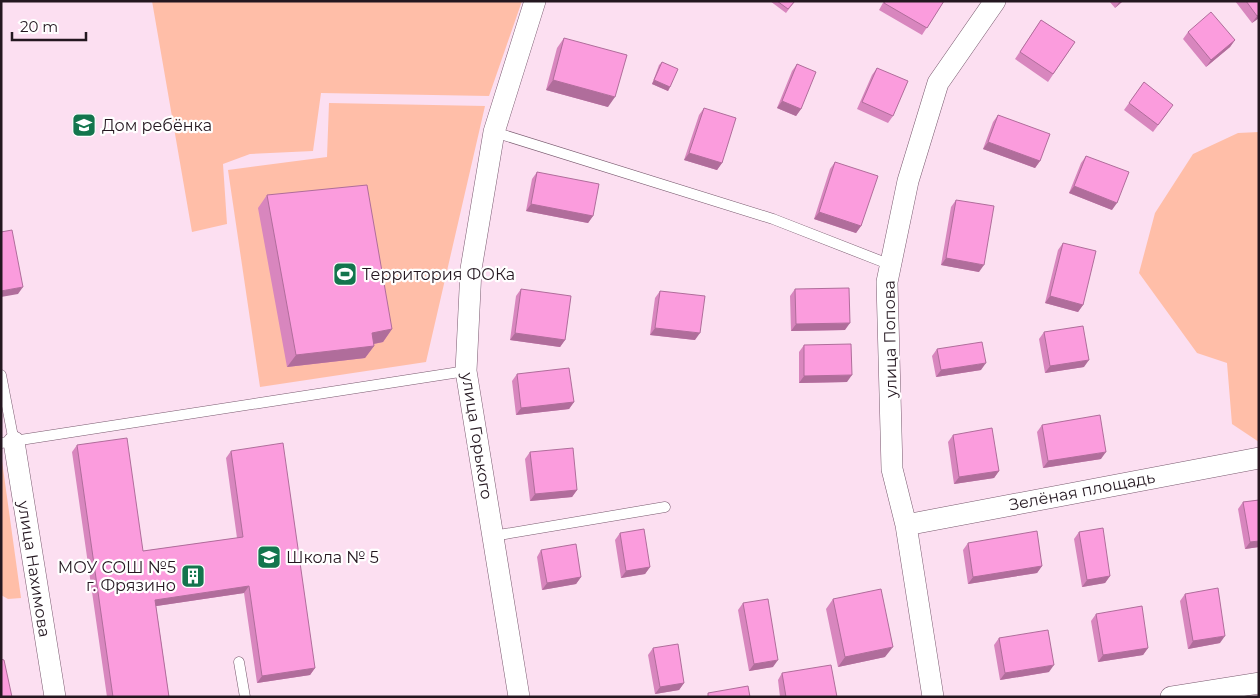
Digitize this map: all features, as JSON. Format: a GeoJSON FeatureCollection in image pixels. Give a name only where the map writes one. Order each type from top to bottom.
{"type":"FeatureCollection","features":[{"type":"Feature","properties":{"kind":"street","name":"улица Горького"},"geometry":{"type":"LineString","coordinates":[[519,697],[466,371],[471,269],[494,132],[535,1]]}},
{"type":"Feature","properties":{"kind":"street","name":"улица Попова"},"geometry":{"type":"LineString","coordinates":[[933,697],[906,525],[892,469],[887,282],[908,181],[938,83],[995,1]]}},
{"type":"Feature","properties":{"kind":"street","name":"улица Нахимова"},"geometry":{"type":"LineString","coordinates":[[7,443],[56,697]]}},
{"type":"Feature","properties":{"kind":"street","name":"Зелёная площадь"},"geometry":{"type":"LineString","coordinates":[[906,525],[1259,458]]}},
{"type":"Feature","properties":{"kind":"street"},"geometry":{"type":"LineString","coordinates":[[1171,697],[1259,683]]}},
{"type":"Feature","properties":{"kind":"lane"},"geometry":{"type":"LineString","coordinates":[[494,132],[772,219],[891,264]]}},
{"type":"Feature","properties":{"kind":"lane"},"geometry":{"type":"LineString","coordinates":[[1,375],[7,443],[466,371]]}},
{"type":"Feature","properties":{"kind":"lane"},"geometry":{"type":"LineString","coordinates":[[493,536],[665,506]]}},
{"type":"Feature","properties":{"kind":"lane"},"geometry":{"type":"LineString","coordinates":[[239,662],[245,697]]}},
{"type":"Feature","properties":{"kind":"shaded area"},"geometry":{"type":"Polygon","coordinates":[[[152,1],[522,1],[489,96],[321,93],[313,151],[250,154],[223,164],[227,224],[192,232],[152,1]]]}},
{"type":"Feature","properties":{"kind":"shaded area","name":"Территория ФОКа"},"geometry":{"type":"Polygon","coordinates":[[[329,103],[485,106],[426,362],[260,387],[228,170],[327,157],[329,103]]]}},
{"type":"Feature","properties":{"kind":"shaded area"},"geometry":{"type":"Polygon","coordinates":[[[1259,132],[1259,442],[1232,424],[1227,363],[1197,353],[1139,273],[1155,213],[1193,154],[1238,133],[1259,132]]]}},
{"type":"Feature","properties":{"kind":"shaded area"},"geometry":{"type":"Polygon","coordinates":[[[1,461],[21,598],[8,599],[1,595],[1,461]]]}},
{"type":"Feature","properties":{"kind":"building"},"geometry":{"type":"Polygon","coordinates":[[[777,1],[795,1],[788,9],[777,1]]]}},
{"type":"Feature","properties":{"kind":"building"},"geometry":{"type":"Polygon","coordinates":[[[885,1],[944,1],[927,28],[884,3],[885,1]]]}},
{"type":"Feature","properties":{"kind":"building"},"geometry":{"type":"Polygon","coordinates":[[[1246,1],[1259,1],[1259,15],[1257,16],[1246,1]]]}},
{"type":"Feature","properties":{"kind":"building"},"geometry":{"type":"Polygon","coordinates":[[[1211,12],[1235,40],[1211,60],[1188,32],[1211,12]]]}},
{"type":"Feature","properties":{"kind":"building"},"geometry":{"type":"Polygon","coordinates":[[[1041,20],[1075,42],[1053,74],[1020,52],[1041,20]]]}},
{"type":"Feature","properties":{"kind":"building"},"geometry":{"type":"Polygon","coordinates":[[[564,38],[627,55],[615,97],[553,80],[564,38]]]}},
{"type":"Feature","properties":{"kind":"building"},"geometry":{"type":"Polygon","coordinates":[[[662,62],[678,69],[670,87],[654,80],[662,62]]]}},
{"type":"Feature","properties":{"kind":"building"},"geometry":{"type":"Polygon","coordinates":[[[797,64],[816,72],[801,109],[782,101],[797,64]]]}},
{"type":"Feature","properties":{"kind":"building"},"geometry":{"type":"Polygon","coordinates":[[[877,68],[908,81],[893,116],[862,102],[877,68]]]}},
{"type":"Feature","properties":{"kind":"building"},"geometry":{"type":"Polygon","coordinates":[[[1144,82],[1173,105],[1158,125],[1129,103],[1144,82]]]}},
{"type":"Feature","properties":{"kind":"building"},"geometry":{"type":"Polygon","coordinates":[[[704,108],[736,118],[722,163],[689,153],[704,108]]]}},
{"type":"Feature","properties":{"kind":"building"},"geometry":{"type":"Polygon","coordinates":[[[998,115],[1050,134],[1040,161],[988,142],[998,115]]]}},
{"type":"Feature","properties":{"kind":"building"},"geometry":{"type":"Polygon","coordinates":[[[1086,156],[1129,172],[1117,203],[1074,186],[1086,156]]]}},
{"type":"Feature","properties":{"kind":"building"},"geometry":{"type":"Polygon","coordinates":[[[835,162],[878,176],[861,226],[819,212],[835,162]]]}},
{"type":"Feature","properties":{"kind":"building"},"geometry":{"type":"Polygon","coordinates":[[[537,172],[599,184],[593,216],[531,204],[537,172]]]}},
{"type":"Feature","properties":{"kind":"building"},"geometry":{"type":"Polygon","coordinates":[[[367,185],[392,329],[372,333],[374,346],[296,355],[267,195],[367,185]]]}},
{"type":"Feature","properties":{"kind":"building"},"geometry":{"type":"Polygon","coordinates":[[[956,200],[994,206],[984,265],[946,258],[956,200]]]}},
{"type":"Feature","properties":{"kind":"building"},"geometry":{"type":"Polygon","coordinates":[[[12,230],[23,287],[1,291],[1,232],[12,230]]]}},
{"type":"Feature","properties":{"kind":"building"},"geometry":{"type":"Polygon","coordinates":[[[1063,243],[1096,251],[1083,305],[1050,296],[1063,243]]]}},
{"type":"Feature","properties":{"kind":"building"},"geometry":{"type":"Polygon","coordinates":[[[849,288],[850,323],[796,324],[795,289],[849,288]]]}},
{"type":"Feature","properties":{"kind":"building"},"geometry":{"type":"Polygon","coordinates":[[[521,289],[571,296],[565,340],[515,333],[521,289]]]}},
{"type":"Feature","properties":{"kind":"building"},"geometry":{"type":"Polygon","coordinates":[[[660,291],[705,296],[700,333],[655,328],[660,291]]]}},
{"type":"Feature","properties":{"kind":"building"},"geometry":{"type":"Polygon","coordinates":[[[1083,326],[1089,360],[1050,366],[1044,332],[1083,326]]]}},
{"type":"Feature","properties":{"kind":"building"},"geometry":{"type":"Polygon","coordinates":[[[982,342],[986,363],[941,370],[937,349],[982,342]]]}},
{"type":"Feature","properties":{"kind":"building"},"geometry":{"type":"Polygon","coordinates":[[[851,344],[852,375],[804,376],[804,345],[851,344]]]}},
{"type":"Feature","properties":{"kind":"building"},"geometry":{"type":"Polygon","coordinates":[[[569,368],[574,402],[521,408],[517,374],[569,368]]]}},
{"type":"Feature","properties":{"kind":"building"},"geometry":{"type":"Polygon","coordinates":[[[1100,415],[1106,452],[1048,461],[1042,425],[1100,415]]]}},
{"type":"Feature","properties":{"kind":"building"},"geometry":{"type":"Polygon","coordinates":[[[992,428],[999,471],[959,477],[953,435],[992,428]]]}},
{"type":"Feature","properties":{"kind":"building","name":"МОУ СОШ №5 г. Фрязино"},"geometry":{"type":"Polygon","coordinates":[[[127,438],[143,551],[243,537],[231,451],[283,443],[315,668],[262,676],[249,586],[155,600],[169,697],[113,697],[77,445],[127,438]]]}},
{"type":"Feature","properties":{"kind":"building"},"geometry":{"type":"Polygon","coordinates":[[[573,448],[577,490],[535,494],[530,452],[573,448]]]}},
{"type":"Feature","properties":{"kind":"building"},"geometry":{"type":"Polygon","coordinates":[[[1259,500],[1259,541],[1250,542],[1243,502],[1259,500]]]}},
{"type":"Feature","properties":{"kind":"building"},"geometry":{"type":"Polygon","coordinates":[[[1103,528],[1110,576],[1087,580],[1079,532],[1103,528]]]}},
{"type":"Feature","properties":{"kind":"building"},"geometry":{"type":"Polygon","coordinates":[[[644,529],[650,567],[626,571],[620,533],[644,529]]]}},
{"type":"Feature","properties":{"kind":"building"},"geometry":{"type":"Polygon","coordinates":[[[1037,531],[1042,566],[973,577],[968,543],[1037,531]]]}},
{"type":"Feature","properties":{"kind":"building"},"geometry":{"type":"Polygon","coordinates":[[[576,544],[581,577],[547,583],[541,550],[576,544]]]}},
{"type":"Feature","properties":{"kind":"building"},"geometry":{"type":"Polygon","coordinates":[[[1218,588],[1225,636],[1193,641],[1185,594],[1218,588]]]}},
{"type":"Feature","properties":{"kind":"building"},"geometry":{"type":"Polygon","coordinates":[[[881,589],[893,647],[845,657],[833,599],[881,589]]]}},
{"type":"Feature","properties":{"kind":"building"},"geometry":{"type":"Polygon","coordinates":[[[768,599],[778,660],[754,664],[743,603],[768,599]]]}},
{"type":"Feature","properties":{"kind":"building"},"geometry":{"type":"Polygon","coordinates":[[[1142,606],[1148,648],[1103,655],[1096,614],[1142,606]]]}},
{"type":"Feature","properties":{"kind":"building"},"geometry":{"type":"Polygon","coordinates":[[[1048,630],[1054,665],[1005,673],[999,638],[1048,630]]]}},
{"type":"Feature","properties":{"kind":"building"},"geometry":{"type":"Polygon","coordinates":[[[678,644],[684,683],[660,687],[653,648],[678,644]]]}},
{"type":"Feature","properties":{"kind":"building"},"geometry":{"type":"Polygon","coordinates":[[[1,659],[4,660],[12,697],[1,697],[1,659]]]}},
{"type":"Feature","properties":{"kind":"building"},"geometry":{"type":"Polygon","coordinates":[[[831,665],[837,697],[786,697],[782,673],[831,665]]]}},
{"type":"Feature","properties":{"kind":"building"},"geometry":{"type":"Polygon","coordinates":[[[748,686],[750,697],[708,697],[708,693],[748,686]]]}},
{"type":"Feature","properties":{"kind":"place","name":"Дом ребёнка"},"geometry":{"type":"Point","coordinates":[84,125]}},
{"type":"Feature","properties":{"kind":"place","name":"Территория ФОКа"},"geometry":{"type":"Point","coordinates":[345,274]}},
{"type":"Feature","properties":{"kind":"place","name":"Школа № 5"},"geometry":{"type":"Point","coordinates":[269,557]}},
{"type":"Feature","properties":{"kind":"place","name":"МОУ СОШ №5 г. Фрязино"},"geometry":{"type":"Point","coordinates":[193,576]}}]}
